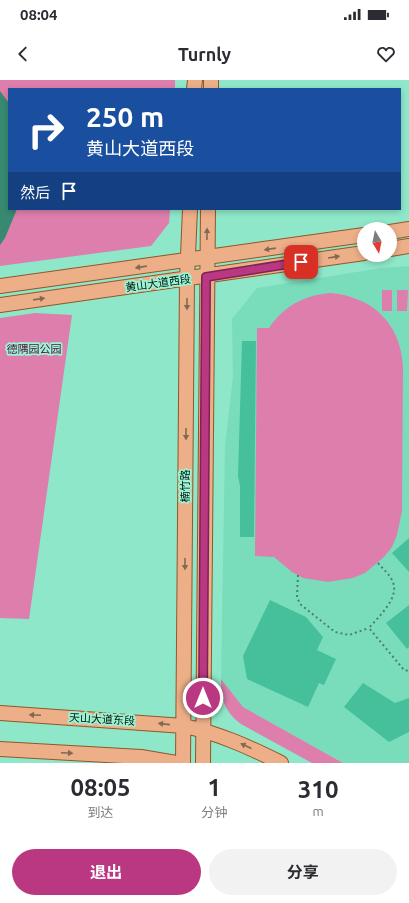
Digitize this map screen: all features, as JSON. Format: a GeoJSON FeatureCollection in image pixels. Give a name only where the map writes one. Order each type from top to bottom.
{"type":"FeatureCollection","features":[{"type":"Feature","properties":{"kind":"main road","name":"楠竹路"},"geometry":{"type":"LineString","coordinates":[[183,763],[187,279],[190,210]]}},
{"type":"Feature","properties":{"kind":"main road","name":"楠竹路"},"geometry":{"type":"LineString","coordinates":[[203,763],[206,277],[208,210]]}},
{"type":"Feature","properties":{"kind":"main road"},"geometry":{"type":"LineString","coordinates":[[397,231],[409,229]]}},
{"type":"Feature","properties":{"kind":"main road","name":"黄山大道西段"},"geometry":{"type":"LineString","coordinates":[[0,286],[188,261],[357,236]]}},
{"type":"Feature","properties":{"kind":"main road"},"geometry":{"type":"LineString","coordinates":[[397,248],[409,246]]}},
{"type":"Feature","properties":{"kind":"main road","name":"黄山大道西段"},"geometry":{"type":"LineString","coordinates":[[0,305],[206,277],[357,254]]}},
{"type":"Feature","properties":{"kind":"main road","name":"天山大道东段"},"geometry":{"type":"LineString","coordinates":[[0,713],[184,726],[203,730],[243,744],[281,763]]}},
{"type":"Feature","properties":{"kind":"main road"},"geometry":{"type":"LineString","coordinates":[[0,749],[141,757],[176,763]]}},
{"type":"Feature","properties":{"kind":"path"},"geometry":{"type":"LineString","coordinates":[[298,576],[297,597],[300,604],[335,632],[349,635],[369,628],[394,596],[395,588],[392,579],[378,563]]}},
{"type":"Feature","properties":{"kind":"path"},"geometry":{"type":"LineString","coordinates":[[369,628],[404,670],[409,671]]}},
{"type":"Feature","properties":{"kind":"shaded area"},"geometry":{"type":"Polygon","coordinates":[[[0,91],[8,102],[8,210],[17,210],[5,238],[0,245],[0,91]]]}},
{"type":"Feature","properties":{"kind":"shaded area"},"geometry":{"type":"Polygon","coordinates":[[[409,266],[409,763],[343,763],[243,707],[221,679],[225,445],[233,377],[232,319],[257,288],[381,268],[409,266]]]}},
{"type":"Feature","properties":{"kind":"green space"},"geometry":{"type":"Polygon","coordinates":[[[0,80],[175,80],[175,88],[8,88],[8,210],[170,210],[169,223],[151,246],[0,266],[0,80]]]}},
{"type":"Feature","properties":{"kind":"green space"},"geometry":{"type":"Polygon","coordinates":[[[382,290],[392,290],[392,311],[382,311],[382,290]]]}},
{"type":"Feature","properties":{"kind":"green space"},"geometry":{"type":"Polygon","coordinates":[[[397,290],[408,290],[407,311],[397,311],[397,290]]]}},
{"type":"Feature","properties":{"kind":"green space"},"geometry":{"type":"Polygon","coordinates":[[[331,293],[360,300],[372,307],[382,315],[397,338],[403,367],[402,511],[397,535],[392,547],[384,557],[365,573],[353,578],[328,582],[303,578],[292,572],[274,557],[255,556],[257,328],[269,328],[288,308],[303,299],[331,293]]]}},
{"type":"Feature","properties":{"kind":"green space","name":"德隅园公园"},"geometry":{"type":"Polygon","coordinates":[[[35,313],[72,315],[29,619],[0,618],[0,318],[35,313]]]}},
{"type":"Feature","properties":{"kind":"green space"},"geometry":{"type":"Polygon","coordinates":[[[221,679],[243,707],[343,763],[312,763],[241,724],[227,709],[223,699],[221,679]]]}},
{"type":"Feature","properties":{"kind":"building"},"geometry":{"type":"Polygon","coordinates":[[[242,341],[256,341],[254,537],[240,537],[240,486],[238,476],[242,341]]]}},
{"type":"Feature","properties":{"kind":"building"},"geometry":{"type":"Polygon","coordinates":[[[409,538],[409,572],[392,553],[409,538]]]}},
{"type":"Feature","properties":{"kind":"building"},"geometry":{"type":"Polygon","coordinates":[[[270,600],[306,617],[323,637],[317,650],[336,659],[324,685],[319,683],[308,707],[247,679],[243,656],[270,600]]]}},
{"type":"Feature","properties":{"kind":"building"},"geometry":{"type":"Polygon","coordinates":[[[409,605],[409,647],[407,649],[386,623],[409,605]]]}},
{"type":"Feature","properties":{"kind":"building"},"geometry":{"type":"Polygon","coordinates":[[[363,683],[395,703],[409,698],[409,732],[389,742],[344,707],[363,683]]]}},
{"type":"Feature","properties":{"kind":"route"},"geometry":{"type":"LineString","coordinates":[[203,698],[206,277],[301,262]]}}]}
